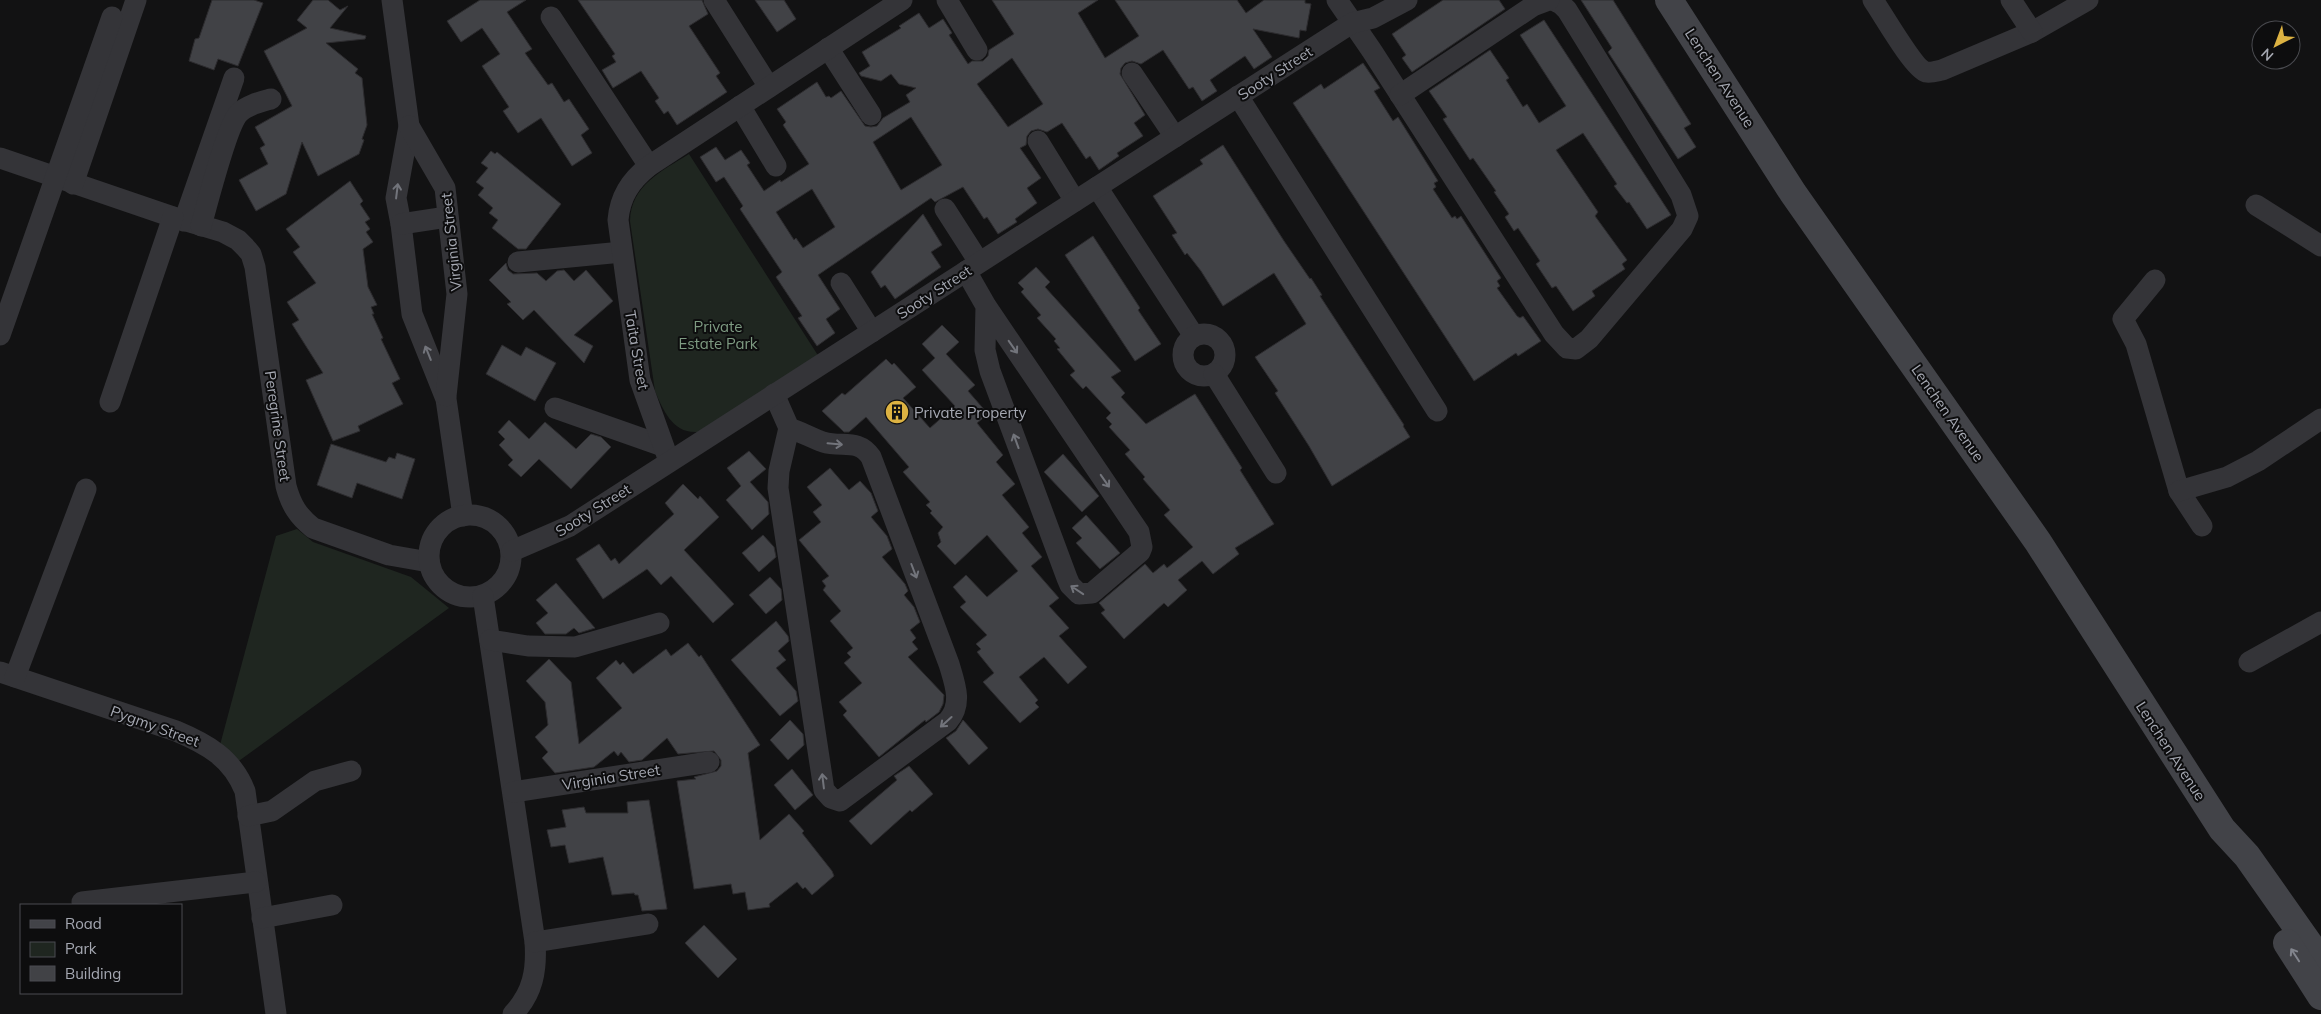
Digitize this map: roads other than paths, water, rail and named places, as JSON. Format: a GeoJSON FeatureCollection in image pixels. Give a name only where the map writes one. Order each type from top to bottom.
{"type":"FeatureCollection","features":[{"type":"Feature","properties":{"kind":"main road","name":"Lenchen Avenue"},"geometry":{"type":"LineString","coordinates":[[1669,0],[1793,193],[2038,542],[2222,830],[2236,865],[2321,996]]}},
{"type":"Feature","properties":{"kind":"main road","name":"Lenchen Avenue"},"geometry":{"type":"LineString","coordinates":[[2222,830],[2247,856],[2321,961]]}},
{"type":"Feature","properties":{"kind":"street"},"geometry":{"type":"LineString","coordinates":[[0,295],[58,178],[136,0]]}},
{"type":"Feature","properties":{"kind":"street","name":"Virginia Street"},"geometry":{"type":"LineString","coordinates":[[392,0],[409,126],[396,198],[412,314],[446,399],[463,516]]}},
{"type":"Feature","properties":{"kind":"street"},"geometry":{"type":"LineString","coordinates":[[714,0],[769,87]]}},
{"type":"Feature","properties":{"kind":"street"},"geometry":{"type":"LineString","coordinates":[[947,0],[977,50]]}},
{"type":"Feature","properties":{"kind":"street"},"geometry":{"type":"LineString","coordinates":[[1337,0],[1554,334],[1567,348],[1576,349],[1589,339],[1682,229],[1688,216],[1681,195],[1567,10],[1562,4],[1553,0]]}},
{"type":"Feature","properties":{"kind":"street","name":"Sooty Street"},"geometry":{"type":"LineString","coordinates":[[512,551],[562,531],[666,454],[774,394],[1352,23],[1373,18],[1407,0]]}},
{"type":"Feature","properties":{"kind":"street"},"geometry":{"type":"LineString","coordinates":[[1400,95],[1533,6],[1549,0]]}},
{"type":"Feature","properties":{"kind":"street"},"geometry":{"type":"LineString","coordinates":[[1873,0],[1911,58],[1925,72],[1942,70],[2032,32],[2088,0]]}},
{"type":"Feature","properties":{"kind":"street"},"geometry":{"type":"LineString","coordinates":[[2011,0],[2032,32]]}},
{"type":"Feature","properties":{"kind":"street","name":"Taita Street"},"geometry":{"type":"LineString","coordinates":[[666,454],[640,380],[618,220],[622,196],[636,176],[648,166],[828,48],[892,3]]}},
{"type":"Feature","properties":{"kind":"street"},"geometry":{"type":"LineString","coordinates":[[0,335],[58,178],[112,17]]}},
{"type":"Feature","properties":{"kind":"street"},"geometry":{"type":"LineString","coordinates":[[550,17],[648,166]]}},
{"type":"Feature","properties":{"kind":"street"},"geometry":{"type":"LineString","coordinates":[[828,48],[871,115]]}},
{"type":"Feature","properties":{"kind":"street"},"geometry":{"type":"LineString","coordinates":[[1132,73],[1175,137]]}},
{"type":"Feature","properties":{"kind":"street"},"geometry":{"type":"LineString","coordinates":[[186,221],[234,78]]}},
{"type":"Feature","properties":{"kind":"street"},"geometry":{"type":"LineString","coordinates":[[1238,96],[1437,411]]}},
{"type":"Feature","properties":{"kind":"street"},"geometry":{"type":"LineString","coordinates":[[110,402],[186,221],[237,114],[245,108],[270,98]]}},
{"type":"Feature","properties":{"kind":"street"},"geometry":{"type":"LineString","coordinates":[[740,106],[776,166]]}},
{"type":"Feature","properties":{"kind":"street","name":"Virginia Street"},"geometry":{"type":"LineString","coordinates":[[409,126],[445,188],[457,294],[446,399]]}},
{"type":"Feature","properties":{"kind":"street"},"geometry":{"type":"LineString","coordinates":[[1038,141],[1074,201]]}},
{"type":"Feature","properties":{"kind":"street","name":"Peregrine Street"},"geometry":{"type":"LineString","coordinates":[[0,158],[222,232],[238,240],[251,254],[255,267],[286,486],[297,513],[313,528],[325,533],[389,555],[429,562]]}},
{"type":"Feature","properties":{"kind":"street"},"geometry":{"type":"LineString","coordinates":[[1097,187],[1194,336],[1208,334],[1221,342],[1226,356],[1220,370],[1214,374],[1276,473]]}},
{"type":"Feature","properties":{"kind":"street"},"geometry":{"type":"LineString","coordinates":[[2256,205],[2321,246]]}},
{"type":"Feature","properties":{"kind":"street"},"geometry":{"type":"LineString","coordinates":[[945,209],[972,267],[986,306],[1139,532],[1142,547],[1140,552],[1092,592],[1079,594],[1070,585],[990,371],[985,350],[986,306]]}},
{"type":"Feature","properties":{"kind":"street"},"geometry":{"type":"LineString","coordinates":[[401,224],[448,217]]}},
{"type":"Feature","properties":{"kind":"street"},"geometry":{"type":"LineString","coordinates":[[518,262],[622,252]]}},
{"type":"Feature","properties":{"kind":"street"},"geometry":{"type":"LineString","coordinates":[[2156,280],[2123,319],[2136,344],[2179,491],[2202,526]]}},
{"type":"Feature","properties":{"kind":"street"},"geometry":{"type":"LineString","coordinates":[[840,283],[872,332]]}},
{"type":"Feature","properties":{"kind":"street"},"geometry":{"type":"LineString","coordinates":[[774,394],[790,428],[779,470],[778,488],[824,790],[831,798],[840,801],[948,721],[956,708],[956,692],[949,664],[871,457],[865,449],[856,445],[825,443],[790,428]]}},
{"type":"Feature","properties":{"kind":"street"},"geometry":{"type":"LineString","coordinates":[[555,408],[666,454]]}},
{"type":"Feature","properties":{"kind":"street"},"geometry":{"type":"LineString","coordinates":[[2179,491],[2227,477],[2258,462],[2321,419]]}},
{"type":"Feature","properties":{"kind":"street","name":"Pygmy Street"},"geometry":{"type":"LineString","coordinates":[[86,490],[8,675],[176,731],[201,742],[226,760],[237,775],[245,791],[256,882],[276,1014]]}},
{"type":"Feature","properties":{"kind":"street"},"geometry":{"type":"LineString","coordinates":[[471,514],[486,517],[498,525],[507,536],[512,551],[511,565],[506,579],[496,589],[483,596],[469,598],[454,595],[442,586],[434,575],[429,562],[430,547],[435,534],[445,523],[471,514]]}},
{"type":"Feature","properties":{"kind":"street"},"geometry":{"type":"LineString","coordinates":[[483,596],[535,942],[536,960],[533,983],[520,1006],[513,1014]]}},
{"type":"Feature","properties":{"kind":"street"},"geometry":{"type":"LineString","coordinates":[[2249,662],[2321,622]]}},
{"type":"Feature","properties":{"kind":"street"},"geometry":{"type":"LineString","coordinates":[[490,640],[528,646],[575,647],[659,623]]}},
{"type":"Feature","properties":{"kind":"street","name":"Virginia Street"},"geometry":{"type":"LineString","coordinates":[[514,798],[709,762]]}},
{"type":"Feature","properties":{"kind":"street"},"geometry":{"type":"LineString","coordinates":[[248,816],[266,814],[315,781],[351,771]]}},
{"type":"Feature","properties":{"kind":"street","name":"Virginia Street"},"geometry":{"type":"LineString","coordinates":[[514,798],[653,784]]}},
{"type":"Feature","properties":{"kind":"street"},"geometry":{"type":"LineString","coordinates":[[82,902],[256,882]]}},
{"type":"Feature","properties":{"kind":"street"},"geometry":{"type":"LineString","coordinates":[[262,918],[332,905]]}},
{"type":"Feature","properties":{"kind":"street"},"geometry":{"type":"LineString","coordinates":[[535,942],[648,924]]}},
{"type":"Feature","properties":{"kind":"place","name":"Private Property"},"geometry":{"type":"Point","coordinates":[897,412]}},
{"type":"Feature","properties":{"kind":"park label","name":"Private Estate Park"},"geometry":{"type":"Point","coordinates":[718,334]}}]}
